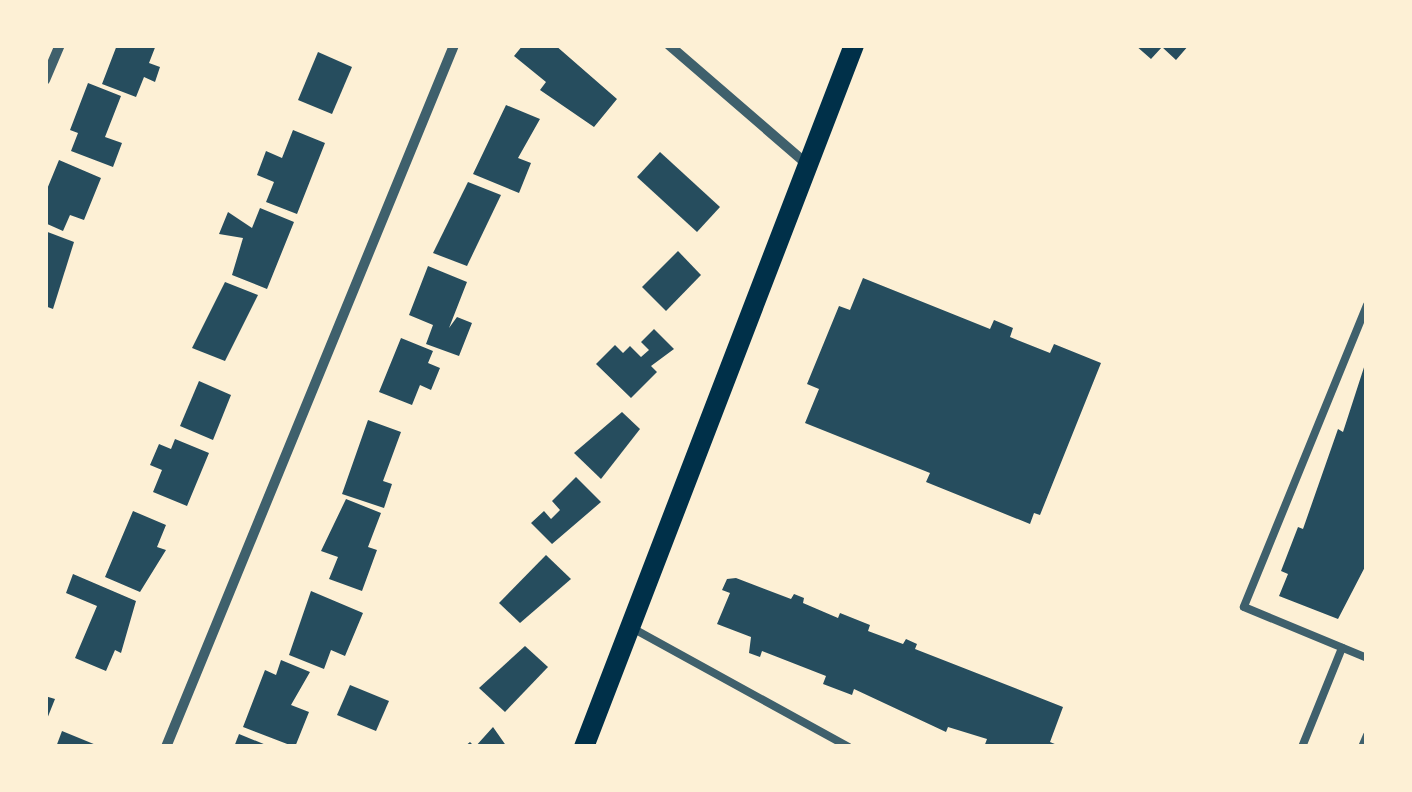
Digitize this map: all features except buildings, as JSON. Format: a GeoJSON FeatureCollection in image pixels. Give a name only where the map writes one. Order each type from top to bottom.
{"type":"FeatureCollection","features":[{"type":"Feature","properties":{"kind":"main road"},"geometry":{"type":"LineString","coordinates":[[584,747],[854,45]]}},
{"type":"Feature","properties":{"kind":"street"},"geometry":{"type":"LineString","coordinates":[[45,80],[60,45]]}},
{"type":"Feature","properties":{"kind":"street"},"geometry":{"type":"LineString","coordinates":[[166,747],[454,45]]}},
{"type":"Feature","properties":{"kind":"street"},"geometry":{"type":"LineString","coordinates":[[668,45],[808,164]]}},
{"type":"Feature","properties":{"kind":"lane"},"geometry":{"type":"LineString","coordinates":[[1367,305],[1244,606],[1367,658]]}},
{"type":"Feature","properties":{"kind":"lane"},"geometry":{"type":"LineString","coordinates":[[630,626],[850,747]]}},
{"type":"Feature","properties":{"kind":"lane"},"geometry":{"type":"LineString","coordinates":[[1302,747],[1342,648]]}},
{"type":"Feature","properties":{"kind":"lane"},"geometry":{"type":"LineString","coordinates":[[1362,747],[1367,735]]}}]}
